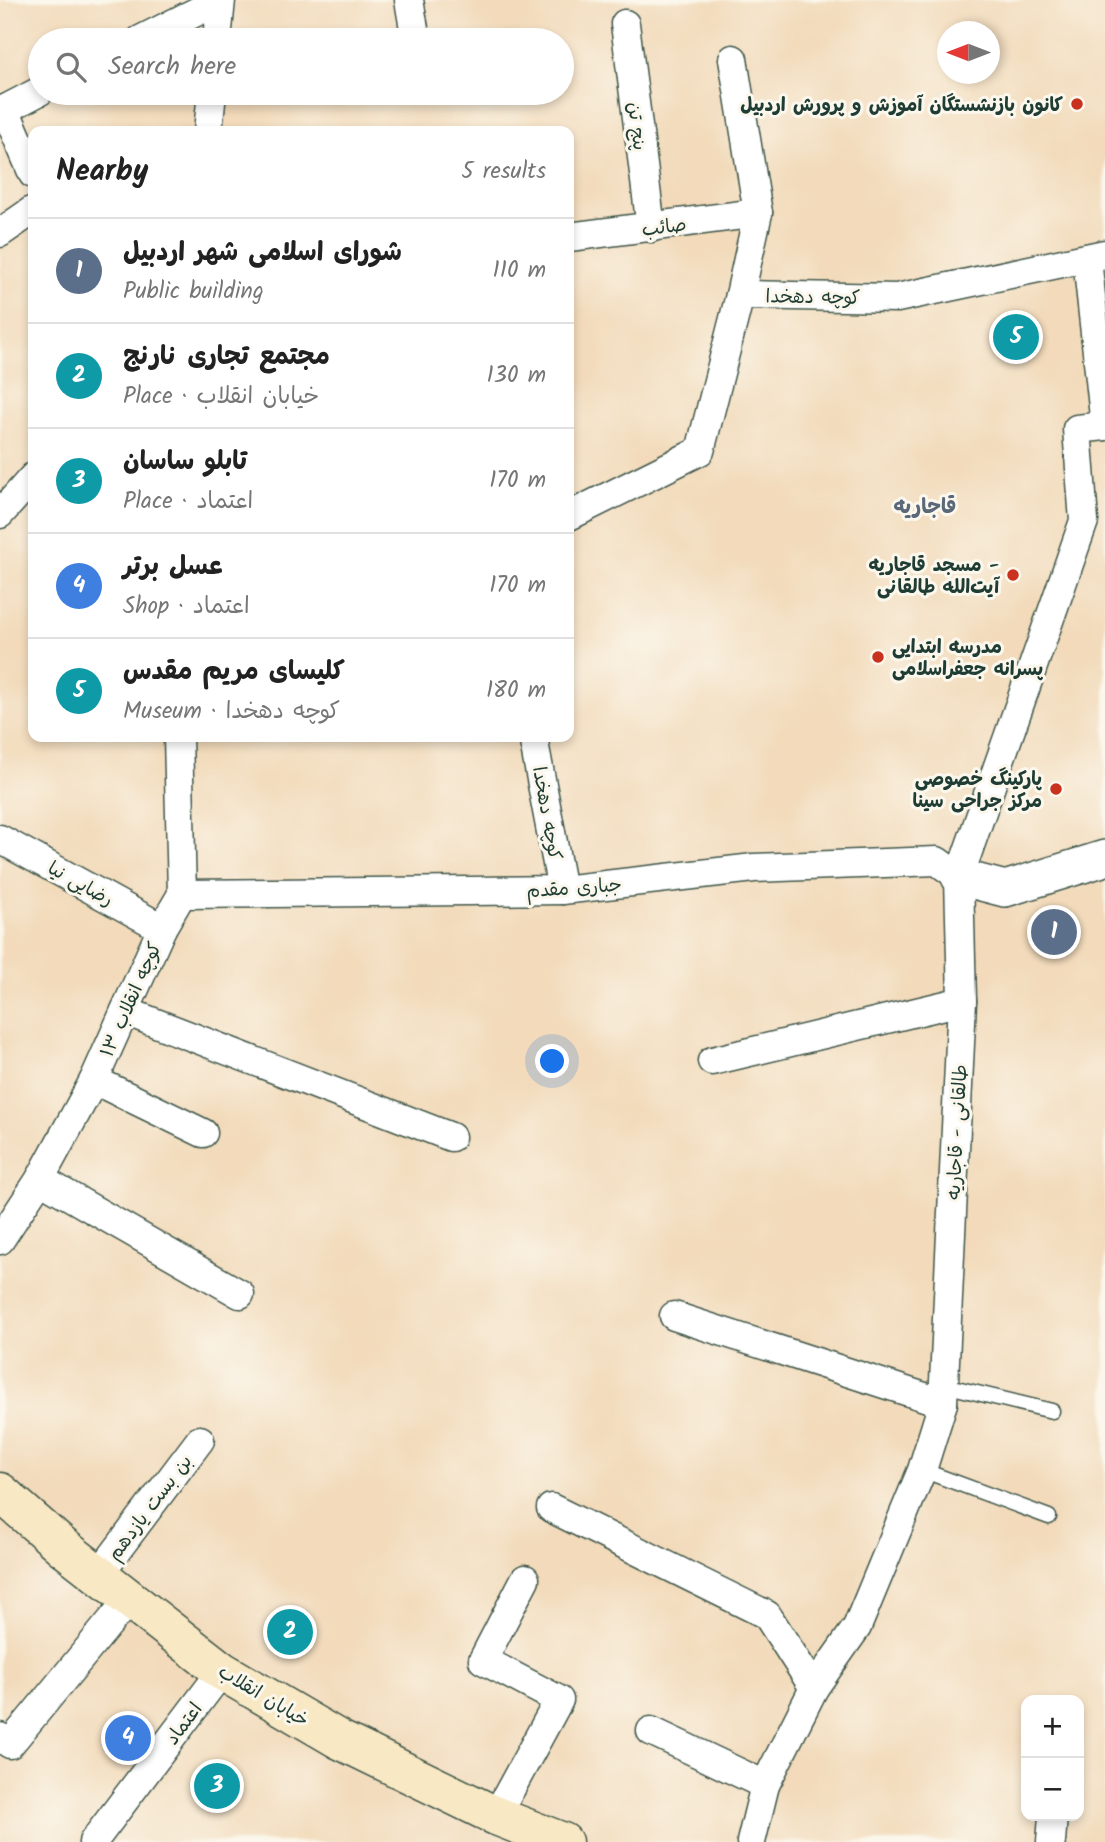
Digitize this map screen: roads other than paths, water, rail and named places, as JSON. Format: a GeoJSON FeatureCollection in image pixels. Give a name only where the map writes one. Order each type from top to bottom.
{"type":"FeatureCollection","features":[{"type":"Feature","properties":{"kind":"main road","name":"خیابان انقلاب"},"geometry":{"type":"LineString","coordinates":[[0,1492],[222,1671],[340,1740],[496,1816],[563,1842]]}},
{"type":"Feature","properties":{"kind":"street"},"geometry":{"type":"LineString","coordinates":[[164,28],[220,0]]}},
{"type":"Feature","properties":{"kind":"street"},"geometry":{"type":"LineString","coordinates":[[218,28],[220,0]]}},
{"type":"Feature","properties":{"kind":"street"},"geometry":{"type":"LineString","coordinates":[[409,0],[414,28]]}},
{"type":"Feature","properties":{"kind":"street","name":"پنج تن"},"geometry":{"type":"LineString","coordinates":[[625,24],[651,228]]}},
{"type":"Feature","properties":{"kind":"street"},"geometry":{"type":"LineString","coordinates":[[733,59],[758,214],[740,295]]}},
{"type":"Feature","properties":{"kind":"street"},"geometry":{"type":"LineString","coordinates":[[28,97],[2,110],[28,164]]}},
{"type":"Feature","properties":{"kind":"street"},"geometry":{"type":"LineString","coordinates":[[209,126],[211,105]]}},
{"type":"Feature","properties":{"kind":"street"},"geometry":{"type":"LineString","coordinates":[[0,233],[28,213]]}},
{"type":"Feature","properties":{"kind":"street","name":"صائب"},"geometry":{"type":"LineString","coordinates":[[574,236],[758,214]]}},
{"type":"Feature","properties":{"kind":"street"},"geometry":{"type":"LineString","coordinates":[[1096,257],[1105,426]]}},
{"type":"Feature","properties":{"kind":"street","name":"کوچه دهخدا"},"geometry":{"type":"LineString","coordinates":[[574,514],[700,451],[740,295],[897,298],[1096,257]]}},
{"type":"Feature","properties":{"kind":"street","name":"طالقانی - قاجاریه"},"geometry":{"type":"LineString","coordinates":[[751,1842],[765,1785],[814,1688],[857,1627],[922,1470],[944,1394],[962,1001],[959,877],[1084,521],[1077,429],[1105,426]]}},
{"type":"Feature","properties":{"kind":"street"},"geometry":{"type":"LineString","coordinates":[[0,514],[28,483]]}},
{"type":"Feature","properties":{"kind":"street"},"geometry":{"type":"LineString","coordinates":[[178,742],[182,894]]}},
{"type":"Feature","properties":{"kind":"street","name":"کوچه دهخدا"},"geometry":{"type":"LineString","coordinates":[[534,742],[562,890]]}},
{"type":"Feature","properties":{"kind":"street","name":"رضایی نیا"},"geometry":{"type":"LineString","coordinates":[[0,839],[162,928]]}},
{"type":"Feature","properties":{"kind":"street"},"geometry":{"type":"LineString","coordinates":[[959,877],[1005,889],[1105,858]]}},
{"type":"Feature","properties":{"kind":"street","name":"جباری مقدم"},"geometry":{"type":"LineString","coordinates":[[182,894],[562,890],[754,869],[937,861],[959,877]]}},
{"type":"Feature","properties":{"kind":"street","name":"کوچه انقلاب ۱۳"},"geometry":{"type":"LineString","coordinates":[[0,1240],[40,1179],[94,1080],[162,928],[182,894]]}},
{"type":"Feature","properties":{"kind":"street"},"geometry":{"type":"LineString","coordinates":[[712,1061],[962,1001]]}},
{"type":"Feature","properties":{"kind":"street"},"geometry":{"type":"LineString","coordinates":[[125,1011],[452,1137]]}},
{"type":"Feature","properties":{"kind":"street"},"geometry":{"type":"LineString","coordinates":[[94,1080],[203,1133]]}},
{"type":"Feature","properties":{"kind":"street"},"geometry":{"type":"LineString","coordinates":[[40,1179],[240,1294]]}},
{"type":"Feature","properties":{"kind":"street"},"geometry":{"type":"LineString","coordinates":[[674,1316],[944,1394]]}},
{"type":"Feature","properties":{"kind":"street","name":"بن بست یازدهم"},"geometry":{"type":"LineString","coordinates":[[99,1574],[200,1440]]}},
{"type":"Feature","properties":{"kind":"street"},"geometry":{"type":"LineString","coordinates":[[551,1508],[767,1615],[814,1688]]}},
{"type":"Feature","properties":{"kind":"street"},"geometry":{"type":"LineString","coordinates":[[496,1816],[558,1700],[483,1660],[525,1579]]}},
{"type":"Feature","properties":{"kind":"street"},"geometry":{"type":"LineString","coordinates":[[0,1737],[10,1744],[130,1598]]}},
{"type":"Feature","properties":{"kind":"street","name":"اعتماد"},"geometry":{"type":"LineString","coordinates":[[93,1842],[222,1671]]}},
{"type":"Feature","properties":{"kind":"street"},"geometry":{"type":"LineString","coordinates":[[651,1731],[765,1785]]}},
{"type":"Feature","properties":{"kind":"street"},"geometry":{"type":"LineString","coordinates":[[1051,1842],[1053,1821]]}},
{"type":"Feature","properties":{"kind":"lane"},"geometry":{"type":"LineString","coordinates":[[944,1394],[1052,1411]]}},
{"type":"Feature","properties":{"kind":"lane"},"geometry":{"type":"LineString","coordinates":[[922,1470],[1049,1517]]}},
{"type":"Feature","properties":{"kind":"place","name":"کانون بازنشستگان آموزش و پرورش اردبیل"},"geometry":{"type":"Point","coordinates":[1077,104]}},
{"type":"Feature","properties":{"kind":"place","name":"کلیسای مریم مقدس"},"geometry":{"type":"Point","coordinates":[1016,337]}},
{"type":"Feature","properties":{"kind":"place","name":"مسجد قاجاریه - آیت‌الله طالقانی"},"geometry":{"type":"Point","coordinates":[1013,575]}},
{"type":"Feature","properties":{"kind":"place","name":"مدرسه ابتدایی پسرانه جعفراسلامی"},"geometry":{"type":"Point","coordinates":[878,657]}},
{"type":"Feature","properties":{"kind":"place","name":"پارکینگ خصوصی مرکز جراحی سینا"},"geometry":{"type":"Point","coordinates":[1056,789]}},
{"type":"Feature","properties":{"kind":"place","name":"شورای اسلامی شهر اردبیل"},"geometry":{"type":"Point","coordinates":[1054,932]}},
{"type":"Feature","properties":{"kind":"place","name":"مجتمع تجاری نارنج"},"geometry":{"type":"Point","coordinates":[290,1632]}},
{"type":"Feature","properties":{"kind":"place","name":"عسل برتر"},"geometry":{"type":"Point","coordinates":[128,1738]}},
{"type":"Feature","properties":{"kind":"place","name":"تابلو ساسان"},"geometry":{"type":"Point","coordinates":[217,1786]}},
{"type":"Feature","properties":{"kind":"district","name":"قاجاریه"},"geometry":{"type":"Point","coordinates":[925,506]}}]}
